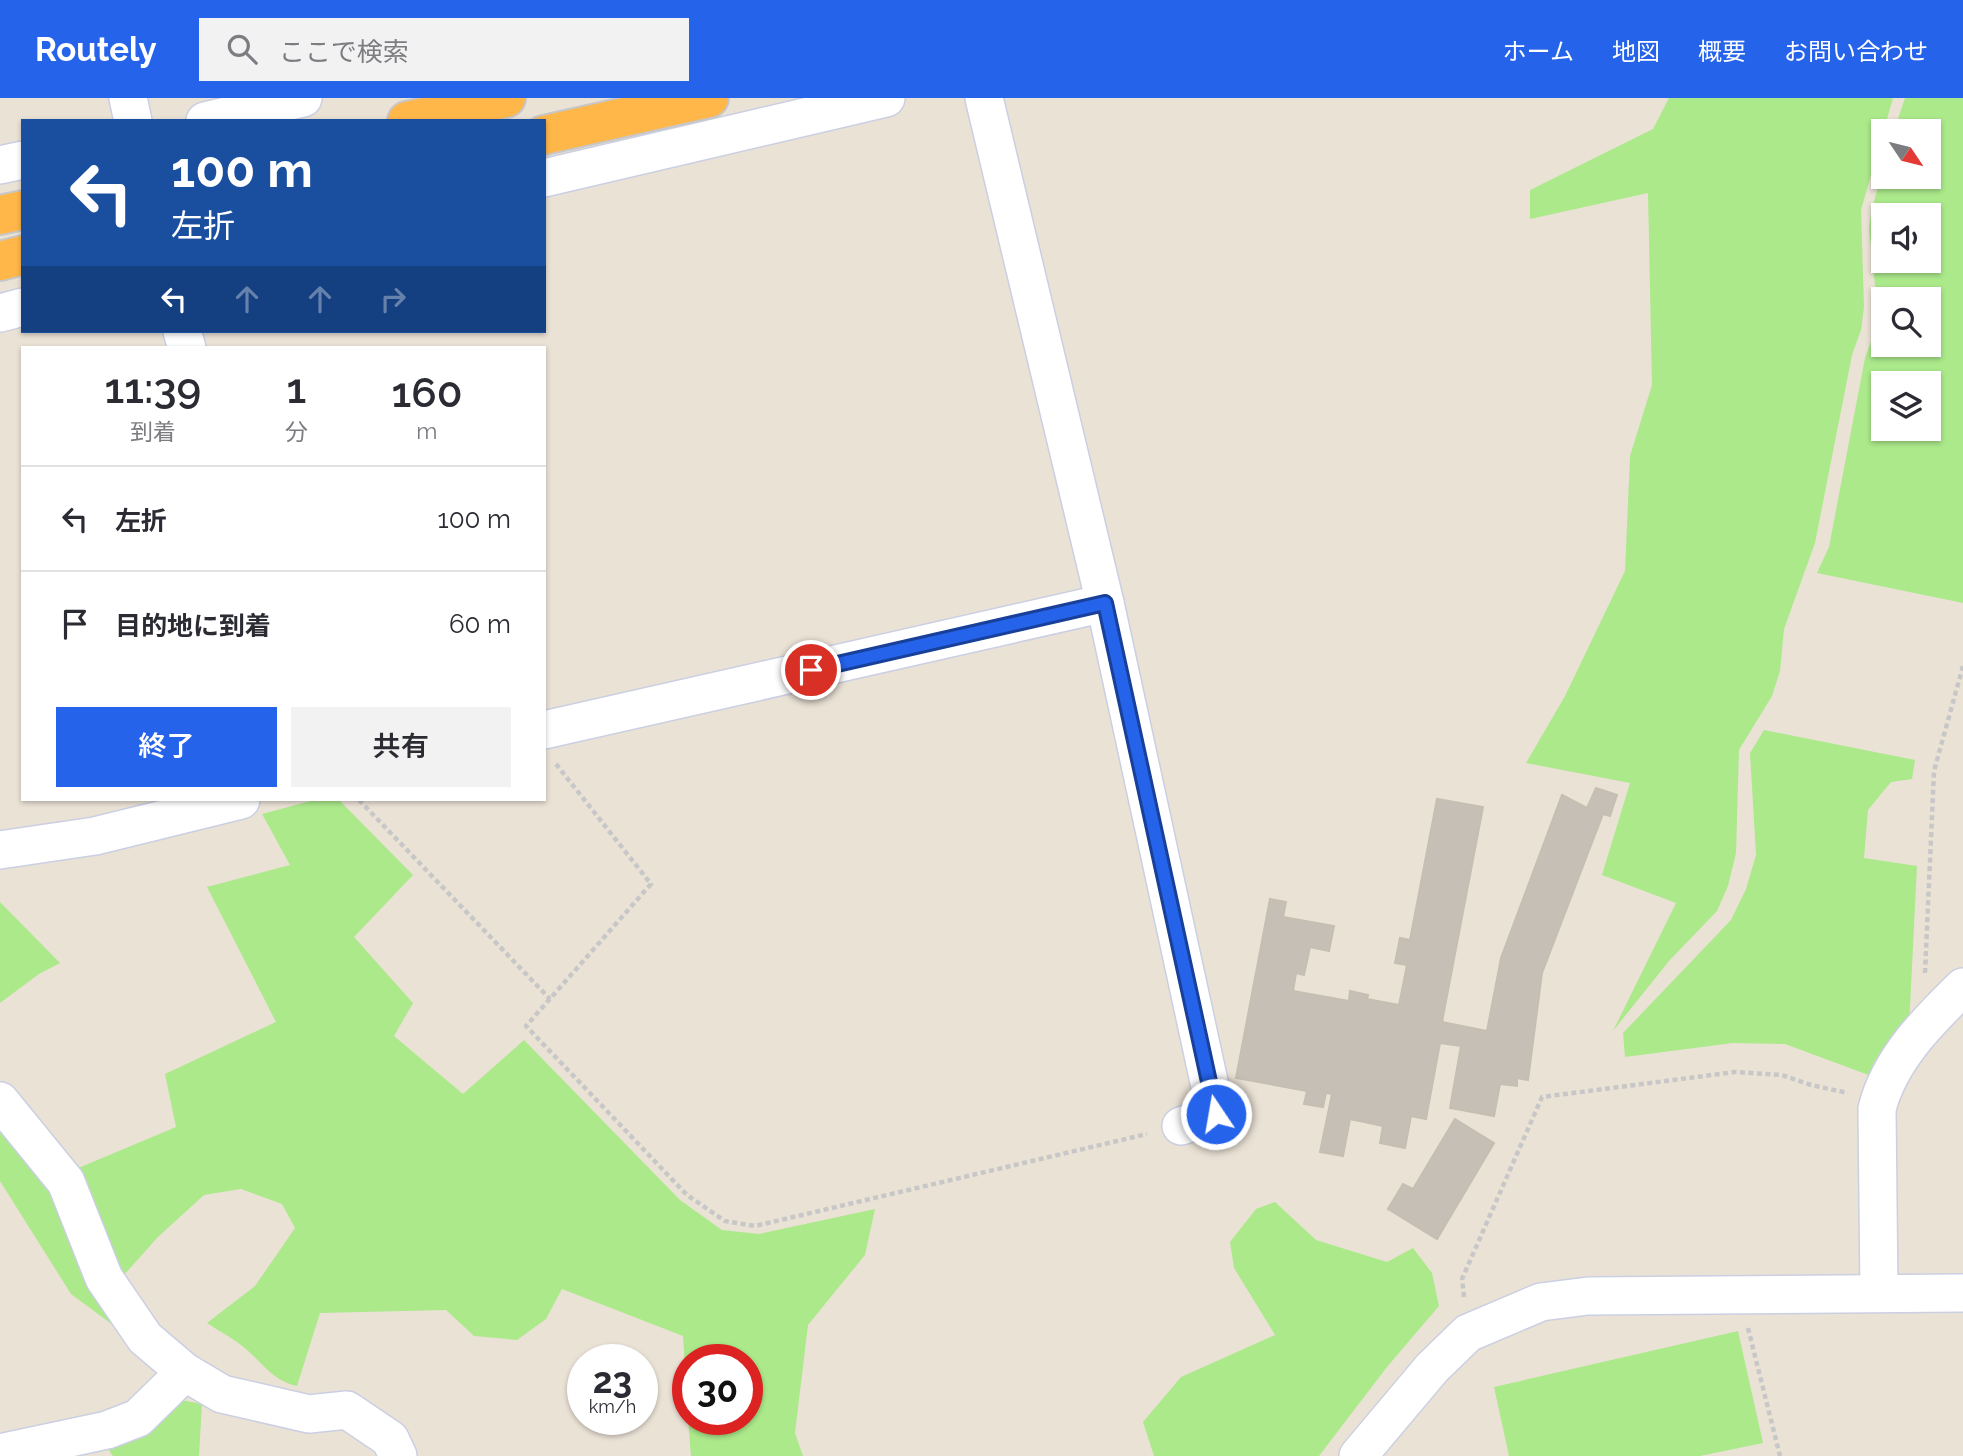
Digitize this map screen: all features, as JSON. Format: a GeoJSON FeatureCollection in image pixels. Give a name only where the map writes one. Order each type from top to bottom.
{"type":"FeatureCollection","features":[{"type":"Feature","properties":{"kind":"highway"},"geometry":{"type":"LineString","coordinates":[[416,119],[506,98]]}},
{"type":"Feature","properties":{"kind":"highway"},"geometry":{"type":"LineString","coordinates":[[546,135],[709,98]]}},
{"type":"Feature","properties":{"kind":"highway"},"geometry":{"type":"LineString","coordinates":[[0,215],[21,210]]}},
{"type":"Feature","properties":{"kind":"highway"},"geometry":{"type":"LineString","coordinates":[[0,261],[21,256]]}},
{"type":"Feature","properties":{"kind":"street"},"geometry":{"type":"LineString","coordinates":[[128,98],[133,119]]}},
{"type":"Feature","properties":{"kind":"street"},"geometry":{"type":"LineString","coordinates":[[214,119],[303,98]]}},
{"type":"Feature","properties":{"kind":"street"},"geometry":{"type":"LineString","coordinates":[[546,178],[886,98]]}},
{"type":"Feature","properties":{"kind":"street"},"geometry":{"type":"LineString","coordinates":[[984,98],[1105,603],[1216,1114],[1181,1126]]}},
{"type":"Feature","properties":{"kind":"street"},"geometry":{"type":"LineString","coordinates":[[0,165],[21,160]]}},
{"type":"Feature","properties":{"kind":"street"},"geometry":{"type":"LineString","coordinates":[[0,313],[21,308]]}},
{"type":"Feature","properties":{"kind":"street"},"geometry":{"type":"LineString","coordinates":[[548,745],[1105,603]]}},
{"type":"Feature","properties":{"kind":"street"},"geometry":{"type":"LineString","coordinates":[[0,850],[95,836],[237,801]]}},
{"type":"Feature","properties":{"kind":"street"},"geometry":{"type":"LineString","coordinates":[[1880,1292],[1877,1109],[1881,1090],[1923,1026],[1963,987]]}},
{"type":"Feature","properties":{"kind":"street"},"geometry":{"type":"LineString","coordinates":[[0,1101],[66,1182],[104,1278],[145,1338],[185,1372],[222,1394],[309,1414],[346,1410],[390,1438],[398,1456]]}},
{"type":"Feature","properties":{"kind":"street"},"geometry":{"type":"LineString","coordinates":[[1358,1456],[1432,1368],[1468,1333],[1541,1302],[1588,1296],[1963,1293]]}},
{"type":"Feature","properties":{"kind":"street"},"geometry":{"type":"LineString","coordinates":[[0,1453],[107,1430],[138,1418],[185,1372]]}},
{"type":"Feature","properties":{"kind":"path"},"geometry":{"type":"LineString","coordinates":[[1923,1026],[1934,771],[1963,666]]}},
{"type":"Feature","properties":{"kind":"path"},"geometry":{"type":"LineString","coordinates":[[548,745],[651,884],[526,1026],[687,1195],[725,1221],[755,1226],[1181,1126]]}},
{"type":"Feature","properties":{"kind":"path"},"geometry":{"type":"LineString","coordinates":[[360,801],[550,999]]}},
{"type":"Feature","properties":{"kind":"path"},"geometry":{"type":"LineString","coordinates":[[1468,1333],[1462,1279],[1542,1097],[1735,1072],[1782,1075],[1811,1086],[1879,1100]]}},
{"type":"Feature","properties":{"kind":"path"},"geometry":{"type":"LineString","coordinates":[[1740,1296],[1780,1456]]}},
{"type":"Feature","properties":{"kind":"green space"},"geometry":{"type":"Polygon","coordinates":[[[1669,98],[1893,98],[1887,119],[1871,119],[1871,175],[1861,210],[1864,307],[1861,330],[1852,355],[1815,543],[1784,629],[1780,671],[1772,696],[1739,750],[1736,853],[1728,886],[1717,911],[1669,961],[1613,1031],[1676,903],[1602,875],[1630,783],[1526,763],[1565,696],[1625,571],[1630,456],[1652,385],[1648,193],[1530,219],[1530,190],[1653,129],[1669,98]]]}},
{"type":"Feature","properties":{"kind":"green space"},"geometry":{"type":"Polygon","coordinates":[[[1905,98],[1963,98],[1963,603],[1817,573],[1829,547],[1865,358],[1871,341],[1871,357],[1941,357],[1941,287],[1875,287],[1874,273],[1941,273],[1941,203],[1874,203],[1877,189],[1941,189],[1941,119],[1898,119],[1905,98]]]}},
{"type":"Feature","properties":{"kind":"green space"},"geometry":{"type":"Polygon","coordinates":[[[1871,213],[1871,248],[1869,229],[1871,213]]]}},
{"type":"Feature","properties":{"kind":"green space"},"geometry":{"type":"Polygon","coordinates":[[[1764,730],[1915,760],[1912,779],[1891,782],[1868,810],[1864,858],[1917,866],[1909,1028],[1874,1077],[1785,1044],[1733,1043],[1625,1057],[1623,1033],[1731,920],[1746,889],[1756,855],[1750,753],[1764,730]]]}},
{"type":"Feature","properties":{"kind":"green space"},"geometry":{"type":"Polygon","coordinates":[[[310,801],[340,801],[413,875],[354,937],[413,1003],[394,1036],[463,1094],[524,1040],[680,1200],[722,1230],[759,1234],[875,1209],[865,1255],[808,1325],[795,1433],[803,1456],[691,1456],[689,1435],[763,1435],[763,1344],[684,1344],[683,1336],[562,1289],[546,1319],[517,1340],[474,1336],[446,1310],[320,1313],[297,1386],[282,1381],[239,1343],[207,1323],[255,1286],[295,1228],[282,1204],[241,1189],[204,1195],[158,1237],[123,1276],[76,1169],[176,1127],[165,1074],[276,1022],[207,887],[290,865],[262,814],[310,801]]]}},
{"type":"Feature","properties":{"kind":"green space"},"geometry":{"type":"Polygon","coordinates":[[[0,902],[60,963],[39,974],[0,1003],[0,902]]]}},
{"type":"Feature","properties":{"kind":"green space"},"geometry":{"type":"Polygon","coordinates":[[[0,1118],[58,1188],[129,1337],[71,1294],[0,1181],[0,1118]]]}},
{"type":"Feature","properties":{"kind":"green space"},"geometry":{"type":"Polygon","coordinates":[[[1275,1202],[1316,1240],[1387,1262],[1413,1248],[1432,1273],[1439,1306],[1387,1367],[1319,1456],[1154,1456],[1143,1422],[1181,1377],[1275,1335],[1234,1268],[1230,1242],[1256,1209],[1275,1202]]]}},
{"type":"Feature","properties":{"kind":"green space"},"geometry":{"type":"Polygon","coordinates":[[[1738,1331],[1763,1443],[1700,1456],[1509,1456],[1494,1387],[1738,1331]]]}},
{"type":"Feature","properties":{"kind":"green space"},"geometry":{"type":"Polygon","coordinates":[[[176,1399],[202,1404],[199,1456],[113,1456],[105,1445],[176,1399]]]}},
{"type":"Feature","properties":{"kind":"building"},"geometry":{"type":"Polygon","coordinates":[[[1596,788],[1617,795],[1610,816],[1603,814],[1542,973],[1528,1080],[1517,1078],[1517,1086],[1500,1084],[1494,1116],[1450,1108],[1461,1046],[1440,1043],[1426,1119],[1411,1116],[1405,1148],[1380,1143],[1383,1126],[1350,1119],[1343,1156],[1320,1152],[1332,1094],[1326,1093],[1323,1107],[1304,1104],[1307,1091],[1236,1078],[1270,899],[1286,902],[1283,917],[1334,926],[1329,951],[1310,947],[1304,975],[1296,973],[1293,991],[1349,1001],[1350,991],[1368,995],[1367,999],[1399,1005],[1407,965],[1395,963],[1400,938],[1410,940],[1437,799],[1483,807],[1442,1022],[1487,1031],[1501,958],[1562,795],[1587,808],[1596,788]]]}},
{"type":"Feature","properties":{"kind":"building"},"geometry":{"type":"Polygon","coordinates":[[[1455,1119],[1494,1143],[1437,1239],[1388,1209],[1403,1184],[1413,1189],[1455,1119]]]}},
{"type":"Feature","properties":{"kind":"route"},"geometry":{"type":"LineString","coordinates":[[811,670],[1105,603],[1216,1114]]}}]}
